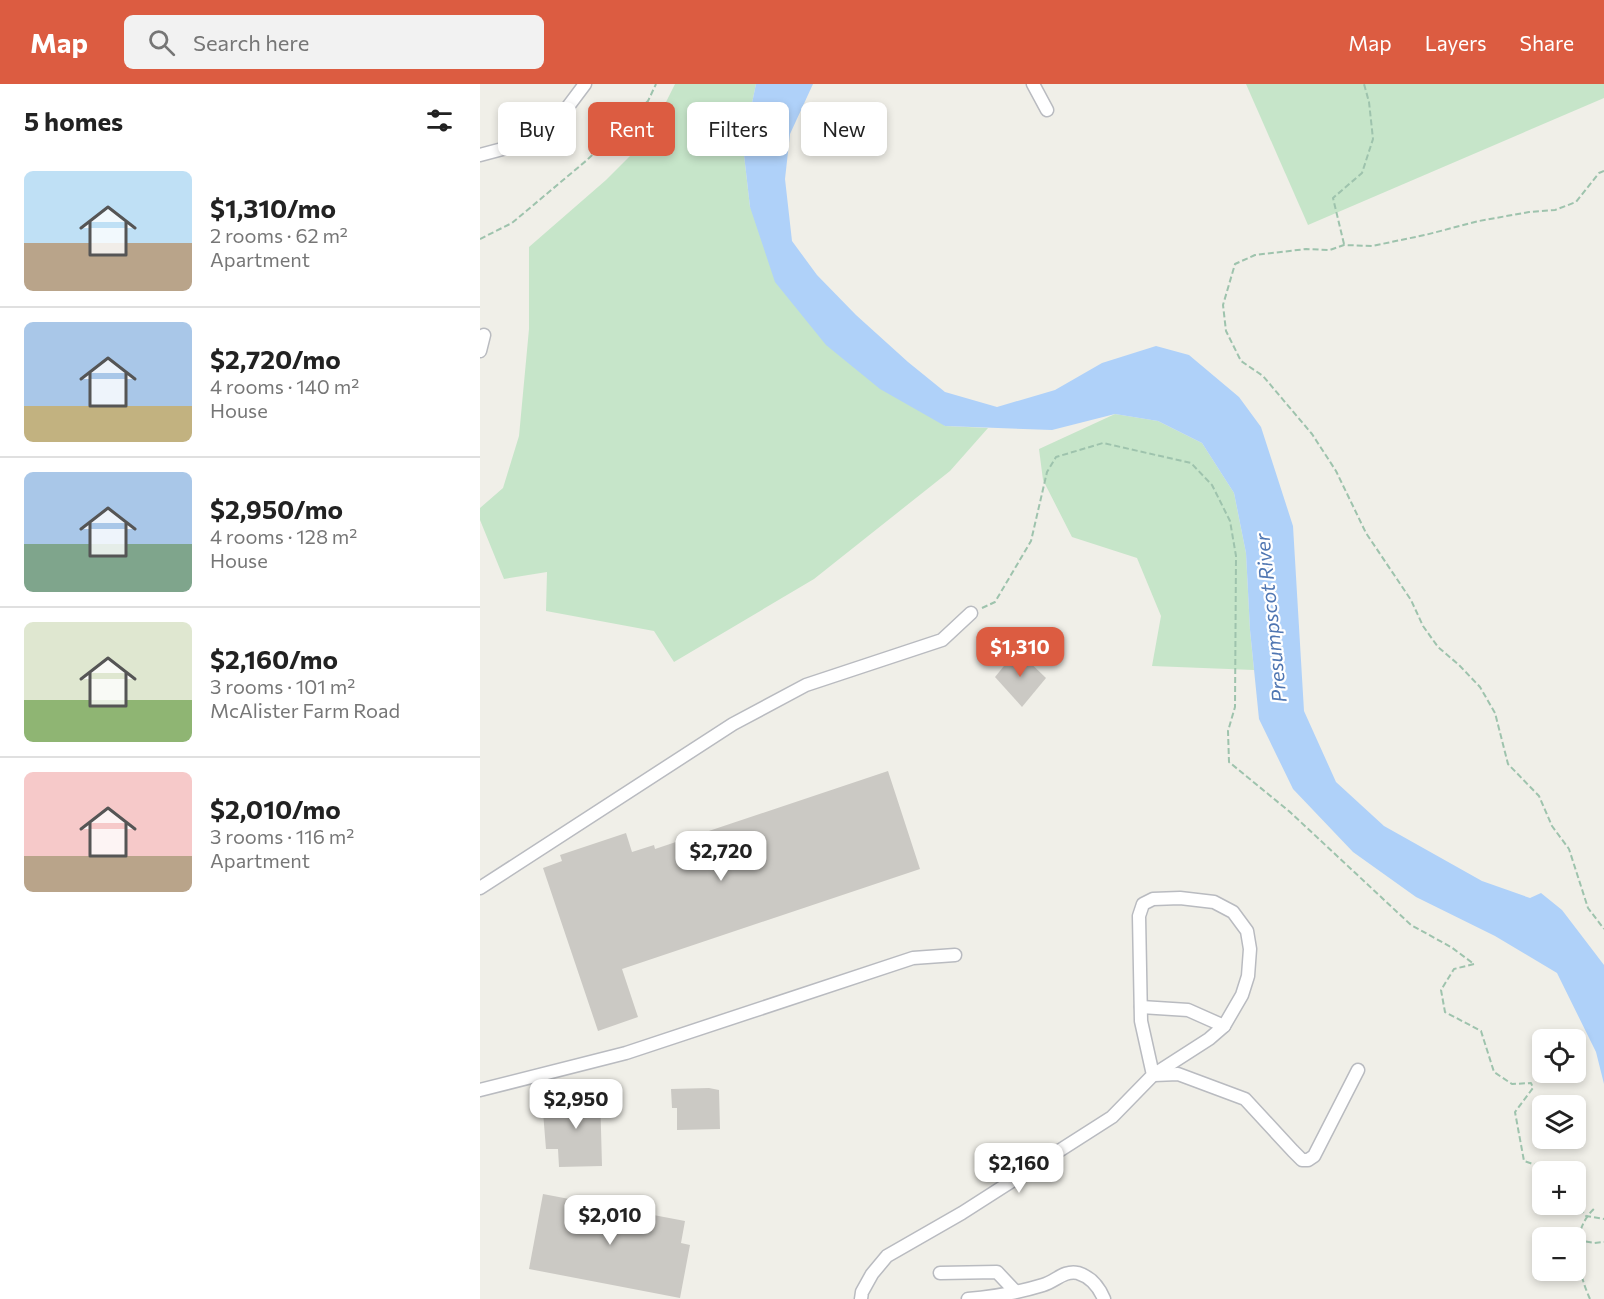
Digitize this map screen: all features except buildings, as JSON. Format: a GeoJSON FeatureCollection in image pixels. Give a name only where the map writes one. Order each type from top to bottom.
{"type":"FeatureCollection","features":[{"type":"Feature","properties":{"kind":"street"},"geometry":{"type":"LineString","coordinates":[[480,155],[529,142],[558,120],[585,84]]}},
{"type":"Feature","properties":{"kind":"street"},"geometry":{"type":"LineString","coordinates":[[1033,84],[1047,110]]}},
{"type":"Feature","properties":{"kind":"street"},"geometry":{"type":"LineString","coordinates":[[480,351],[484,335]]}},
{"type":"Feature","properties":{"kind":"street"},"geometry":{"type":"LineString","coordinates":[[480,888],[623,797],[733,723],[806,685],[942,640],[971,613]]}},
{"type":"Feature","properties":{"kind":"street"},"geometry":{"type":"LineString","coordinates":[[861,1299],[862,1292],[872,1274],[887,1257],[962,1213],[1112,1117],[1153,1075],[1209,1039],[1224,1026],[1242,995],[1248,976],[1250,949],[1247,931],[1233,912],[1214,902],[1180,898],[1154,899],[1143,904],[1139,915],[1141,1021],[1153,1075]]}},
{"type":"Feature","properties":{"kind":"street"},"geometry":{"type":"LineString","coordinates":[[480,1090],[626,1053],[914,958],[955,955]]}},
{"type":"Feature","properties":{"kind":"street"},"geometry":{"type":"LineString","coordinates":[[1141,1007],[1188,1010],[1224,1026]]}},
{"type":"Feature","properties":{"kind":"street"},"geometry":{"type":"LineString","coordinates":[[1153,1075],[1178,1074],[1245,1099],[1302,1160],[1308,1160],[1314,1156],[1358,1070]]}},
{"type":"Feature","properties":{"kind":"street"},"geometry":{"type":"LineString","coordinates":[[940,1273],[997,1272],[1015,1291]]}},
{"type":"Feature","properties":{"kind":"street"},"geometry":{"type":"LineString","coordinates":[[968,1299],[1045,1284],[1066,1273],[1078,1273],[1089,1278],[1099,1288],[1104,1299]]}},
{"type":"Feature","properties":{"kind":"path"},"geometry":{"type":"LineString","coordinates":[[480,239],[512,223],[587,160],[648,101],[656,84]]}},
{"type":"Feature","properties":{"kind":"path"},"geometry":{"type":"LineString","coordinates":[[1344,245],[1334,198],[1362,173],[1373,139],[1369,102],[1364,84]]}},
{"type":"Feature","properties":{"kind":"path"},"geometry":{"type":"LineString","coordinates":[[1604,171],[1599,173],[1576,202],[1555,210],[1489,219],[1425,236],[1372,246],[1344,245],[1330,250],[1306,249],[1255,255],[1235,264],[1223,305],[1226,331],[1241,361],[1263,376],[1312,434],[1336,471],[1365,533],[1411,600],[1428,633],[1438,647],[1459,664],[1480,687],[1495,713],[1508,764],[1539,796],[1552,826],[1569,849],[1588,908],[1604,929]]}},
{"type":"Feature","properties":{"kind":"path"},"geometry":{"type":"LineString","coordinates":[[971,613],[995,602],[1032,541],[1047,472],[1056,458],[1103,443],[1191,463],[1212,485],[1230,521],[1236,556],[1235,707],[1228,731],[1229,762],[1290,812],[1411,926],[1451,947],[1474,964],[1454,969],[1441,990],[1445,1012],[1481,1031],[1494,1072],[1512,1084],[1531,1083],[1533,1088],[1515,1112],[1524,1161],[1532,1164]]}},
{"type":"Feature","properties":{"kind":"path"},"geometry":{"type":"LineString","coordinates":[[1582,1227],[1586,1216],[1595,1208]]}},
{"type":"Feature","properties":{"kind":"path"},"geometry":{"type":"LineString","coordinates":[[1586,1216],[1604,1219]]}},
{"type":"Feature","properties":{"kind":"path"},"geometry":{"type":"LineString","coordinates":[[1586,1242],[1604,1242]]}},
{"type":"Feature","properties":{"kind":"path"},"geometry":{"type":"LineString","coordinates":[[1583,1281],[1590,1299]]}},
{"type":"Feature","properties":{"kind":"green space"},"geometry":{"type":"Polygon","coordinates":[[[675,84],[756,84],[752,102],[687,102],[687,156],[744,156],[750,207],[945,426],[988,428],[950,471],[814,579],[674,662],[654,631],[546,611],[547,572],[504,579],[480,520],[480,508],[503,488],[519,436],[529,329],[529,247],[630,156],[675,156],[675,102],[666,102],[675,84]]]}},
{"type":"Feature","properties":{"kind":"green space"},"geometry":{"type":"Polygon","coordinates":[[[1246,84],[1604,84],[1604,98],[1308,225],[1246,84]]]}},
{"type":"Feature","properties":{"kind":"green space"},"geometry":{"type":"Polygon","coordinates":[[[1115,414],[1158,421],[1202,443],[1234,493],[1246,553],[1254,670],[1152,666],[1161,616],[1137,558],[1072,537],[1043,480],[1039,449],[1115,414]]]}},
{"type":"Feature","properties":{"kind":"water"},"geometry":{"type":"Polygon","coordinates":[[[756,84],[813,84],[805,102],[801,102],[801,110],[790,134],[789,143],[789,102],[752,102],[756,84]]]}},
{"type":"Feature","properties":{"kind":"water","name":"Presumpscot River"},"geometry":{"type":"Polygon","coordinates":[[[744,156],[788,156],[785,179],[792,241],[817,275],[856,315],[945,392],[997,407],[1055,390],[1102,363],[1156,346],[1189,355],[1239,397],[1261,427],[1293,526],[1304,711],[1336,782],[1384,826],[1482,881],[1530,898],[1541,893],[1562,910],[1604,965],[1604,1084],[1596,1052],[1557,973],[1495,936],[1416,897],[1353,852],[1293,789],[1259,719],[1250,630],[1246,553],[1234,493],[1202,443],[1158,421],[1115,414],[1052,430],[945,426],[880,389],[826,345],[775,282],[750,207],[744,156]]]}}]}
